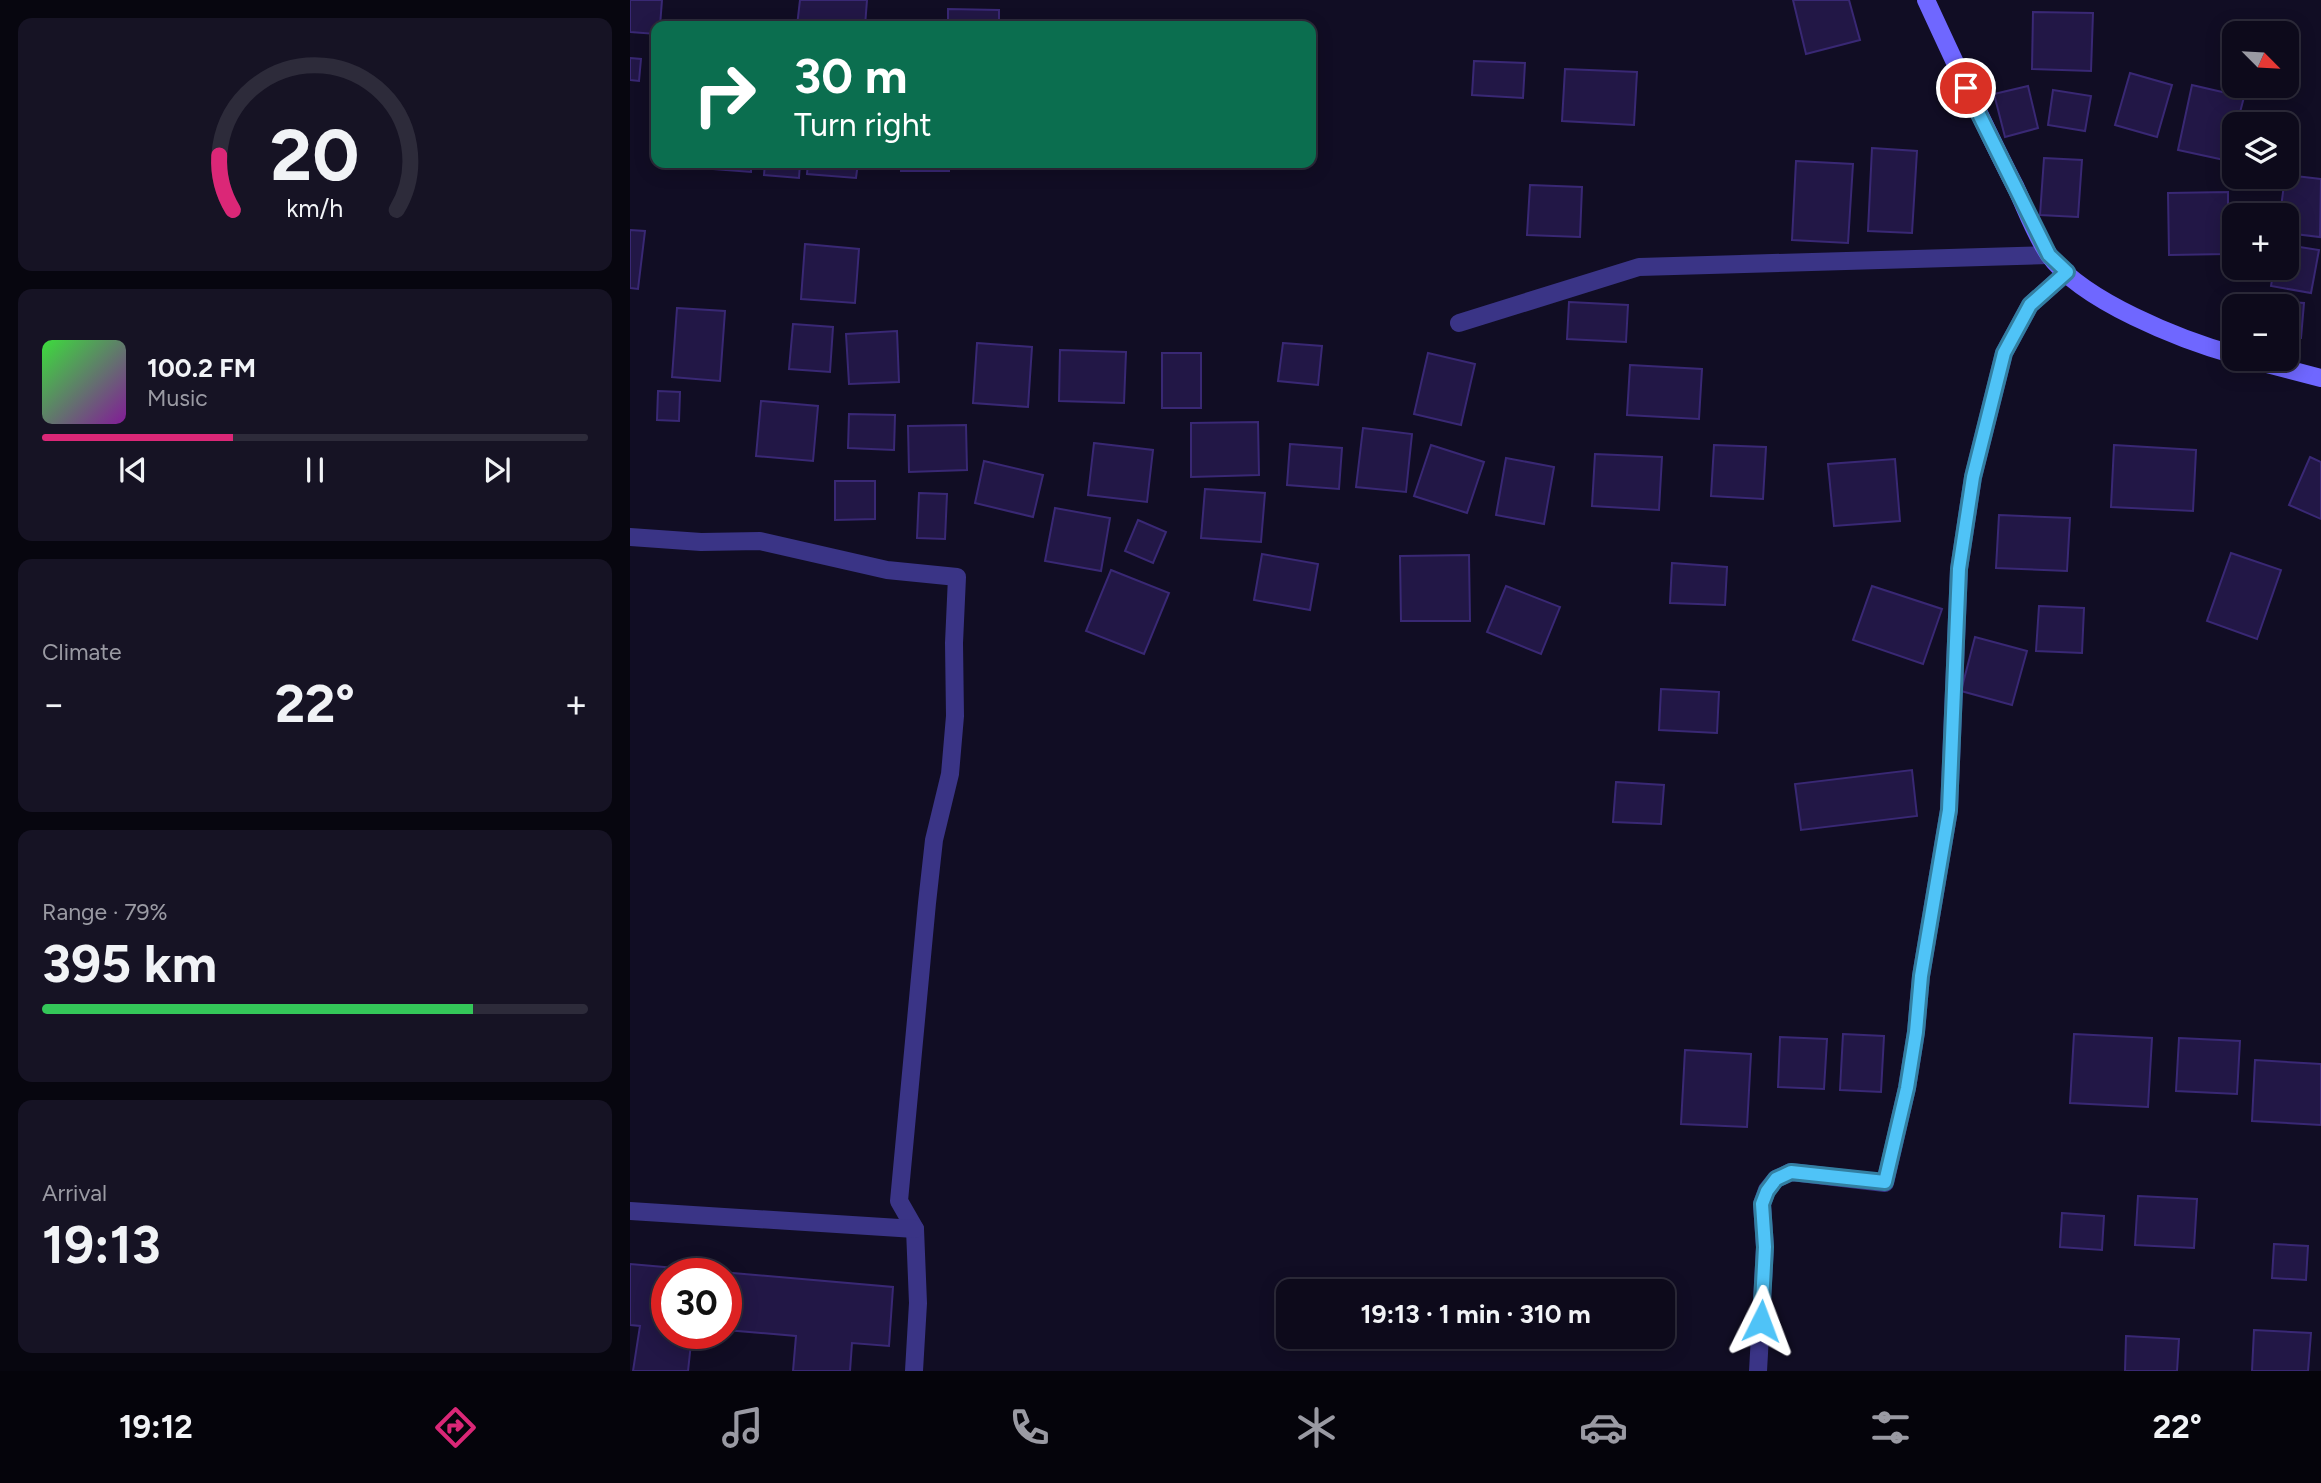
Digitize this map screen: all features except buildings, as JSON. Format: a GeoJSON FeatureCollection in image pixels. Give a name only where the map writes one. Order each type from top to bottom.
{"type":"FeatureCollection","features":[{"type":"Feature","properties":{"kind":"main road"},"geometry":{"type":"LineString","coordinates":[[1926,0],[1976,110],[2049,255],[2067,272],[2114,306],[2191,342],[2222,351]]}},
{"type":"Feature","properties":{"kind":"main road"},"geometry":{"type":"LineString","coordinates":[[2294,371],[2321,378]]}},
{"type":"Feature","properties":{"kind":"street"},"geometry":{"type":"LineString","coordinates":[[1459,323],[1639,267],[2049,255]]}},
{"type":"Feature","properties":{"kind":"street"},"geometry":{"type":"LineString","coordinates":[[1758,1371],[1765,1247],[1762,1204],[1767,1191],[1776,1179],[1791,1172],[1885,1182],[1889,1168],[1907,1088],[1921,976],[1949,810],[1959,569],[1973,477],[2004,353],[2030,305],[2067,272]]}},
{"type":"Feature","properties":{"kind":"street"},"geometry":{"type":"LineString","coordinates":[[630,537],[701,542],[760,541],[887,570],[957,577],[955,716],[950,774],[934,840],[926,903],[899,1201],[915,1228],[918,1303],[914,1371]]}},
{"type":"Feature","properties":{"kind":"street"},"geometry":{"type":"LineString","coordinates":[[630,1211],[915,1228]]}},
{"type":"Feature","properties":{"kind":"route"},"geometry":{"type":"LineString","coordinates":[[1761,1321],[1765,1247],[1762,1204],[1776,1179],[1791,1172],[1885,1182],[1907,1088],[1921,976],[1949,810],[1959,569],[1973,477],[2004,353],[2030,305],[2067,272],[2049,255],[1966,88]]}}]}
